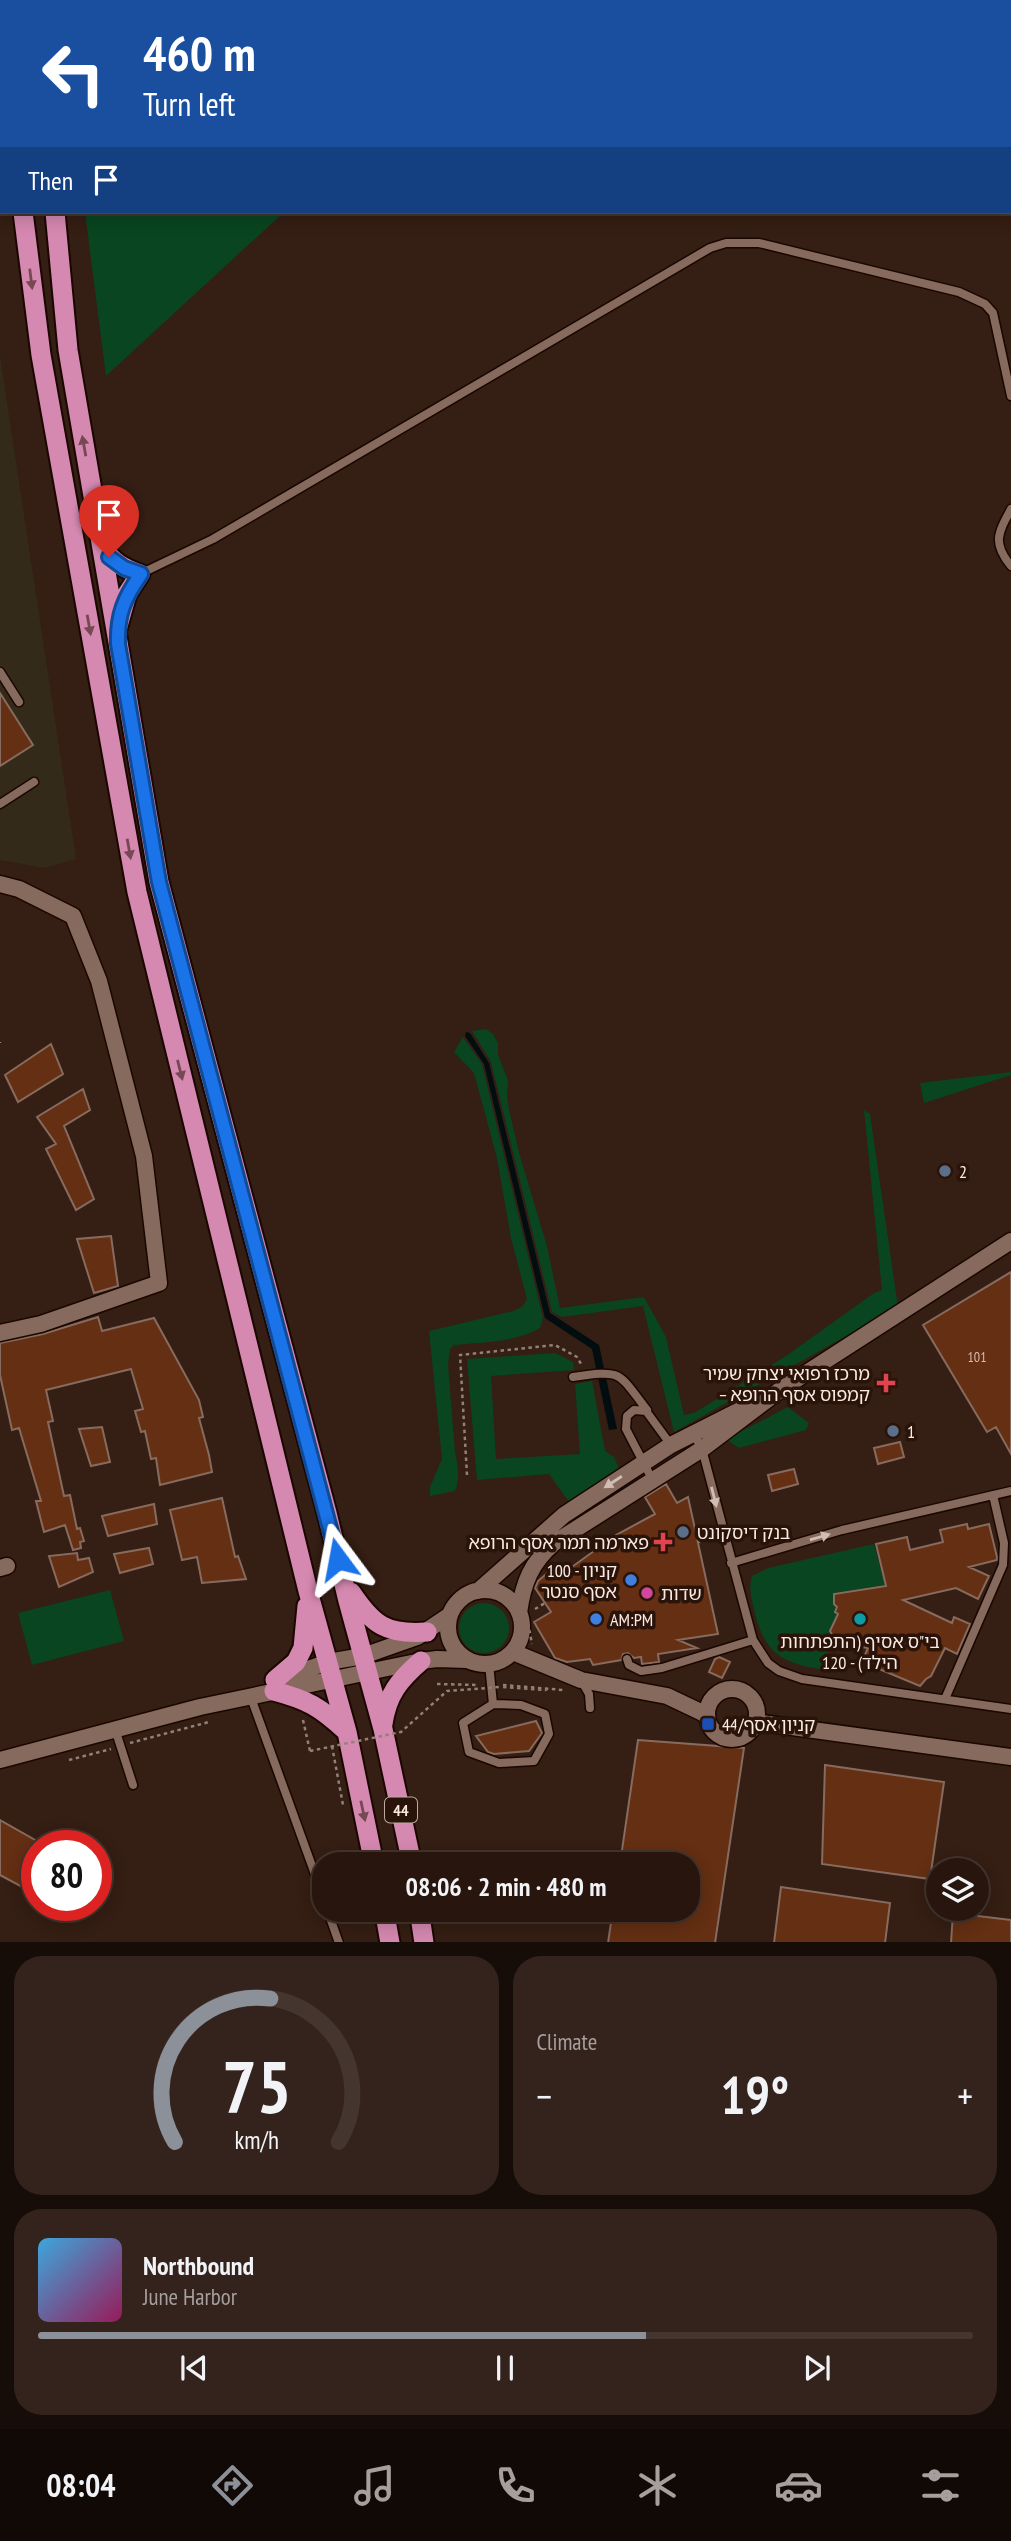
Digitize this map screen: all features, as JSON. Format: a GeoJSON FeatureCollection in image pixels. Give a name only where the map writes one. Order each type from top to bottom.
{"type":"FeatureCollection","features":[{"type":"Feature","properties":{"kind":"highway","name":"44"},"geometry":{"type":"LineString","coordinates":[[23,214],[41,355],[137,892],[330,1670],[338,1736],[371,1852]]}},
{"type":"Feature","properties":{"kind":"highway","name":"44"},"geometry":{"type":"LineString","coordinates":[[55,214],[68,350],[159,882],[324,1499],[343,1582],[383,1729],[409,1852]]}},
{"type":"Feature","properties":{"kind":"highway"},"geometry":{"type":"LineString","coordinates":[[101,544],[109,557],[124,568],[141,574],[127,594],[118,622],[118,644]]}},
{"type":"Feature","properties":{"kind":"highway"},"geometry":{"type":"LineString","coordinates":[[343,1582],[364,1612],[377,1624],[391,1631],[427,1632]]}},
{"type":"Feature","properties":{"kind":"highway"},"geometry":{"type":"LineString","coordinates":[[309,1591],[303,1648],[296,1662],[274,1686],[317,1706],[338,1736]]}},
{"type":"Feature","properties":{"kind":"highway"},"geometry":{"type":"LineString","coordinates":[[383,1729],[388,1699],[399,1681],[421,1661]]}},
{"type":"Feature","properties":{"kind":"highway"},"geometry":{"type":"LineString","coordinates":[[386,1922],[390,1942]]}},
{"type":"Feature","properties":{"kind":"highway"},"geometry":{"type":"LineString","coordinates":[[421,1922],[424,1942]]}},
{"type":"Feature","properties":{"kind":"street"},"geometry":{"type":"LineString","coordinates":[[0,884],[19,889],[73,916],[78,927],[99,981],[144,1156],[159,1283],[41,1324],[0,1333]]}},
{"type":"Feature","properties":{"kind":"street"},"geometry":{"type":"LineString","coordinates":[[0,1760],[330,1670],[365,1664],[437,1659],[489,1664],[504,1659],[513,1652],[519,1642],[522,1630],[519,1613],[526,1579],[540,1556],[554,1543],[702,1449],[780,1390],[1011,1241]]}},
{"type":"Feature","properties":{"kind":"street"},"geometry":{"type":"LineString","coordinates":[[365,1664],[427,1632],[450,1615],[460,1599],[478,1591],[564,1514],[693,1433],[780,1390]]}},
{"type":"Feature","properties":{"kind":"street"},"geometry":{"type":"LineString","coordinates":[[478,1591],[503,1595],[519,1613]]}},
{"type":"Feature","properties":{"kind":"street"},"geometry":{"type":"LineString","coordinates":[[450,1615],[450,1641],[467,1660]]}},
{"type":"Feature","properties":{"kind":"street"},"geometry":{"type":"LineString","coordinates":[[513,1652],[581,1680],[667,1696],[707,1715]]}},
{"type":"Feature","properties":{"kind":"street"},"geometry":{"type":"LineString","coordinates":[[732,1689],[748,1695],[757,1710],[755,1722],[748,1733],[742,1737],[726,1739],[713,1731],[707,1715],[710,1701],[716,1695],[732,1689]]}},
{"type":"Feature","properties":{"kind":"street"},"geometry":{"type":"LineString","coordinates":[[755,1722],[1011,1757]]}},
{"type":"Feature","properties":{"kind":"lane"},"geometry":{"type":"LineString","coordinates":[[141,574],[213,539],[710,248],[726,243],[759,243],[959,292],[985,304],[993,313],[1011,396]]}},
{"type":"Feature","properties":{"kind":"lane"},"geometry":{"type":"LineString","coordinates":[[1011,509],[998,540],[1002,555],[1011,566]]}},
{"type":"Feature","properties":{"kind":"lane"},"geometry":{"type":"LineString","coordinates":[[0,672],[19,702]]}},
{"type":"Feature","properties":{"kind":"lane"},"geometry":{"type":"LineString","coordinates":[[0,804],[34,782]]}},
{"type":"Feature","properties":{"kind":"lane"},"geometry":{"type":"LineString","coordinates":[[573,1377],[607,1372],[621,1377],[649,1412],[671,1446]]}},
{"type":"Feature","properties":{"kind":"lane"},"geometry":{"type":"LineString","coordinates":[[649,1412],[634,1410],[625,1423],[652,1479]]}},
{"type":"Feature","properties":{"kind":"lane"},"geometry":{"type":"LineString","coordinates":[[693,1433],[702,1449],[753,1640],[768,1663],[779,1671],[825,1683],[1011,1709]]}},
{"type":"Feature","properties":{"kind":"lane"},"geometry":{"type":"LineString","coordinates":[[731,1563],[842,1531],[1011,1491]]}},
{"type":"Feature","properties":{"kind":"lane"},"geometry":{"type":"LineString","coordinates":[[945,1699],[1003,1565],[1004,1543],[993,1495]]}},
{"type":"Feature","properties":{"kind":"lane"},"geometry":{"type":"LineString","coordinates":[[628,1659],[629,1665],[641,1671],[662,1668],[753,1640]]}},
{"type":"Feature","properties":{"kind":"lane"},"geometry":{"type":"LineString","coordinates":[[489,1664],[493,1704]]}},
{"type":"Feature","properties":{"kind":"lane"},"geometry":{"type":"LineString","coordinates":[[581,1680],[589,1695],[590,1708]]}},
{"type":"Feature","properties":{"kind":"lane"},"geometry":{"type":"LineString","coordinates":[[250,1693],[312,1866]]}},
{"type":"Feature","properties":{"kind":"lane"},"geometry":{"type":"LineString","coordinates":[[493,1704],[521,1705],[544,1714],[549,1734],[534,1761],[499,1763],[469,1752],[463,1723],[493,1704]]}},
{"type":"Feature","properties":{"kind":"lane"},"geometry":{"type":"LineString","coordinates":[[116,1729],[133,1786]]}},
{"type":"Feature","properties":{"kind":"lane"},"geometry":{"type":"LineString","coordinates":[[332,1922],[339,1942]]}},
{"type":"Feature","properties":{"kind":"path"},"geometry":{"type":"LineString","coordinates":[[467,1475],[460,1355],[555,1345],[577,1357],[589,1375]]}},
{"type":"Feature","properties":{"kind":"path"},"geometry":{"type":"LineString","coordinates":[[698,1542],[723,1532]]}},
{"type":"Feature","properties":{"kind":"path"},"geometry":{"type":"LineString","coordinates":[[301,1710],[310,1751],[401,1732],[446,1691],[500,1687],[547,1689]]}},
{"type":"Feature","properties":{"kind":"path"},"geometry":{"type":"LineString","coordinates":[[533,1689],[533,1697]]}},
{"type":"Feature","properties":{"kind":"path"},"geometry":{"type":"LineString","coordinates":[[69,1760],[217,1720]]}},
{"type":"Feature","properties":{"kind":"path"},"geometry":{"type":"LineString","coordinates":[[332,1746],[344,1804],[338,1736]]}},
{"type":"Feature","properties":{"kind":"shaded area"},"geometry":{"type":"Polygon","coordinates":[[[0,356],[76,859],[44,868],[0,860],[0,356]]]}},
{"type":"Feature","properties":{"kind":"shaded area"},"geometry":{"type":"Polygon","coordinates":[[[466,1032],[470,1033],[489,1063],[550,1313],[599,1345],[617,1429],[609,1430],[592,1349],[545,1318],[484,1064],[465,1036],[466,1032]]]}},
{"type":"Feature","properties":{"kind":"green space"},"geometry":{"type":"Polygon","coordinates":[[[85,214],[282,214],[106,376],[85,214]]]}},
{"type":"Feature","properties":{"kind":"green space"},"geometry":{"type":"Polygon","coordinates":[[[486,1029],[498,1043],[498,1055],[508,1080],[509,1110],[547,1246],[560,1308],[644,1297],[666,1337],[684,1415],[694,1413],[786,1356],[882,1290],[864,1110],[870,1114],[898,1307],[674,1432],[643,1306],[562,1317],[552,1312],[491,1062],[472,1031],[486,1029]]]}},
{"type":"Feature","properties":{"kind":"green space"},"geometry":{"type":"Polygon","coordinates":[[[463,1037],[482,1064],[543,1318],[540,1328],[519,1337],[454,1345],[450,1349],[448,1365],[458,1482],[455,1491],[430,1496],[430,1487],[442,1459],[429,1331],[513,1311],[522,1307],[527,1299],[511,1238],[497,1158],[474,1073],[454,1052],[463,1037]]]}},
{"type":"Feature","properties":{"kind":"green space"},"geometry":{"type":"Polygon","coordinates":[[[1011,1072],[1011,1075],[924,1103],[920,1083],[1011,1072]]]}},
{"type":"Feature","properties":{"kind":"green space"},"geometry":{"type":"Polygon","coordinates":[[[555,1353],[573,1362],[574,1370],[491,1376],[496,1459],[580,1454],[575,1384],[592,1381],[605,1451],[614,1457],[619,1468],[569,1502],[549,1474],[477,1480],[467,1359],[555,1353]]]}},
{"type":"Feature","properties":{"kind":"green space"},"geometry":{"type":"Polygon","coordinates":[[[788,1407],[809,1423],[806,1430],[739,1448],[726,1439],[788,1407]]]}},
{"type":"Feature","properties":{"kind":"green space"},"geometry":{"type":"Polygon","coordinates":[[[874,1544],[885,1585],[834,1593],[834,1604],[837,1607],[835,1612],[838,1614],[830,1631],[826,1670],[788,1661],[771,1649],[755,1614],[750,1590],[752,1576],[768,1568],[874,1544]]]}},
{"type":"Feature","properties":{"kind":"green space"},"geometry":{"type":"Polygon","coordinates":[[[110,1590],[124,1641],[32,1665],[18,1613],[110,1590]]]}},
{"type":"Feature","properties":{"kind":"green space"},"geometry":{"type":"Polygon","coordinates":[[[484,1603],[502,1610],[509,1628],[502,1646],[484,1653],[466,1646],[459,1628],[466,1610],[484,1603]]]}},
{"type":"Feature","properties":{"kind":"building"},"geometry":{"type":"Polygon","coordinates":[[[0,693],[33,745],[0,766],[0,693]]]}},
{"type":"Feature","properties":{"kind":"building"},"geometry":{"type":"Polygon","coordinates":[[[51,1044],[63,1074],[18,1102],[5,1075],[51,1044]]]}},
{"type":"Feature","properties":{"kind":"building"},"geometry":{"type":"Polygon","coordinates":[[[83,1089],[90,1110],[64,1126],[94,1199],[76,1210],[46,1149],[56,1144],[37,1117],[83,1089]]]}},
{"type":"Feature","properties":{"kind":"building"},"geometry":{"type":"Polygon","coordinates":[[[111,1236],[118,1286],[94,1293],[77,1239],[111,1236]]]}},
{"type":"Feature","properties":{"kind":"building"},"geometry":{"type":"Polygon","coordinates":[[[1011,1272],[1011,1454],[996,1427],[987,1432],[923,1325],[1011,1272]]]}},
{"type":"Feature","properties":{"kind":"building"},"geometry":{"type":"Polygon","coordinates":[[[98,1317],[102,1331],[154,1318],[199,1400],[203,1417],[199,1418],[212,1472],[160,1485],[156,1458],[151,1459],[145,1431],[141,1432],[135,1411],[143,1409],[131,1369],[46,1390],[53,1421],[48,1422],[64,1496],[70,1495],[77,1529],[80,1528],[84,1541],[80,1542],[81,1548],[73,1550],[65,1525],[44,1532],[36,1501],[41,1501],[19,1428],[12,1430],[0,1375],[0,1343],[43,1334],[98,1317]]]}},
{"type":"Feature","properties":{"kind":"building"},"geometry":{"type":"Polygon","coordinates":[[[102,1427],[110,1462],[91,1466],[79,1429],[102,1427]]]}},
{"type":"Feature","properties":{"kind":"building"},"geometry":{"type":"Polygon","coordinates":[[[900,1442],[904,1457],[878,1464],[874,1448],[900,1442]]]}},
{"type":"Feature","properties":{"kind":"building"},"geometry":{"type":"Polygon","coordinates":[[[794,1469],[798,1484],[772,1491],[768,1475],[794,1469]]]}},
{"type":"Feature","properties":{"kind":"building","name":"100 - קניון אסף סנטר"},"geometry":{"type":"Polygon","coordinates":[[[666,1484],[677,1503],[688,1497],[718,1634],[678,1640],[697,1648],[658,1654],[659,1662],[642,1664],[641,1657],[634,1658],[628,1653],[623,1654],[621,1660],[593,1665],[590,1659],[567,1662],[555,1658],[534,1622],[551,1612],[535,1588],[538,1581],[558,1564],[565,1572],[616,1535],[655,1514],[645,1497],[666,1484]]]}},
{"type":"Feature","properties":{"kind":"building"},"geometry":{"type":"Polygon","coordinates":[[[222,1498],[235,1557],[238,1556],[246,1579],[202,1583],[197,1557],[182,1560],[170,1510],[222,1498]]]}},
{"type":"Feature","properties":{"kind":"building"},"geometry":{"type":"Polygon","coordinates":[[[154,1504],[157,1524],[108,1536],[102,1516],[154,1504]]]}},
{"type":"Feature","properties":{"kind":"building"},"geometry":{"type":"Polygon","coordinates":[[[967,1524],[968,1529],[989,1524],[997,1557],[997,1560],[969,1567],[989,1576],[978,1599],[956,1588],[903,1600],[952,1623],[954,1617],[970,1624],[957,1654],[945,1648],[931,1676],[920,1686],[867,1664],[869,1660],[864,1657],[868,1648],[846,1645],[833,1636],[830,1631],[838,1614],[835,1612],[837,1607],[834,1604],[834,1594],[886,1586],[876,1544],[907,1537],[910,1550],[943,1542],[940,1530],[967,1524]]]}},
{"type":"Feature","properties":{"kind":"building"},"geometry":{"type":"Polygon","coordinates":[[[149,1548],[153,1564],[120,1573],[114,1554],[149,1548]]]}},
{"type":"Feature","properties":{"kind":"building"},"geometry":{"type":"Polygon","coordinates":[[[77,1553],[78,1560],[89,1558],[93,1572],[59,1587],[49,1556],[77,1553]]]}},
{"type":"Feature","properties":{"kind":"building"},"geometry":{"type":"Polygon","coordinates":[[[719,1657],[730,1662],[722,1678],[709,1672],[715,1659],[719,1657]]]}},
{"type":"Feature","properties":{"kind":"building"},"geometry":{"type":"Polygon","coordinates":[[[536,1721],[542,1733],[529,1751],[494,1754],[488,1752],[476,1736],[536,1721]]]}},
{"type":"Feature","properties":{"kind":"building"},"geometry":{"type":"Polygon","coordinates":[[[638,1740],[744,1748],[715,1942],[608,1942],[611,1922],[700,1922],[700,1852],[622,1852],[638,1740]]]}},
{"type":"Feature","properties":{"kind":"building"},"geometry":{"type":"Polygon","coordinates":[[[825,1765],[944,1782],[933,1858],[926,1858],[926,1878],[822,1864],[825,1765]]]}},
{"type":"Feature","properties":{"kind":"building"},"geometry":{"type":"Polygon","coordinates":[[[0,1820],[21,1832],[21,1886],[0,1875],[0,1820]]]}},
{"type":"Feature","properties":{"kind":"building"},"geometry":{"type":"Polygon","coordinates":[[[781,1887],[890,1903],[885,1942],[774,1942],[781,1887]]]}},
{"type":"Feature","properties":{"kind":"building"},"geometry":{"type":"Polygon","coordinates":[[[989,1917],[1011,1920],[1011,1942],[951,1942],[952,1921],[989,1921],[989,1917]]]}},
{"type":"Feature","properties":{"kind":"place","name":"2"},"geometry":{"type":"Point","coordinates":[945,1171]}},
{"type":"Feature","properties":{"kind":"place","name":"מרכז רפואי יצחק שמיר – קמפוס אסף הרופא"},"geometry":{"type":"Point","coordinates":[886,1383]}},
{"type":"Feature","properties":{"kind":"place","name":"1"},"geometry":{"type":"Point","coordinates":[893,1431]}},
{"type":"Feature","properties":{"kind":"place","name":"בנק דיסקונט"},"geometry":{"type":"Point","coordinates":[683,1532]}},
{"type":"Feature","properties":{"kind":"place","name":"פארמה תמר אסף הרופא"},"geometry":{"type":"Point","coordinates":[663,1542]}},
{"type":"Feature","properties":{"kind":"place","name":"100 - קניון אסף סנטר"},"geometry":{"type":"Point","coordinates":[631,1580]}},
{"type":"Feature","properties":{"kind":"place","name":"שדות"},"geometry":{"type":"Point","coordinates":[647,1593]}},
{"type":"Feature","properties":{"kind":"place","name":"AM:PM"},"geometry":{"type":"Point","coordinates":[596,1619]}},
{"type":"Feature","properties":{"kind":"place","name":"בי\"ס אסיף (התפתחות הילד) - 120"},"geometry":{"type":"Point","coordinates":[860,1619]}},
{"type":"Feature","properties":{"kind":"place","name":"קניון אסף/44"},"geometry":{"type":"Point","coordinates":[708,1724]}},
{"type":"Feature","properties":{"kind":"route"},"geometry":{"type":"LineString","coordinates":[[109,557],[124,568],[141,574],[127,594],[118,622],[118,644],[159,882],[338,1559]]}}]}
